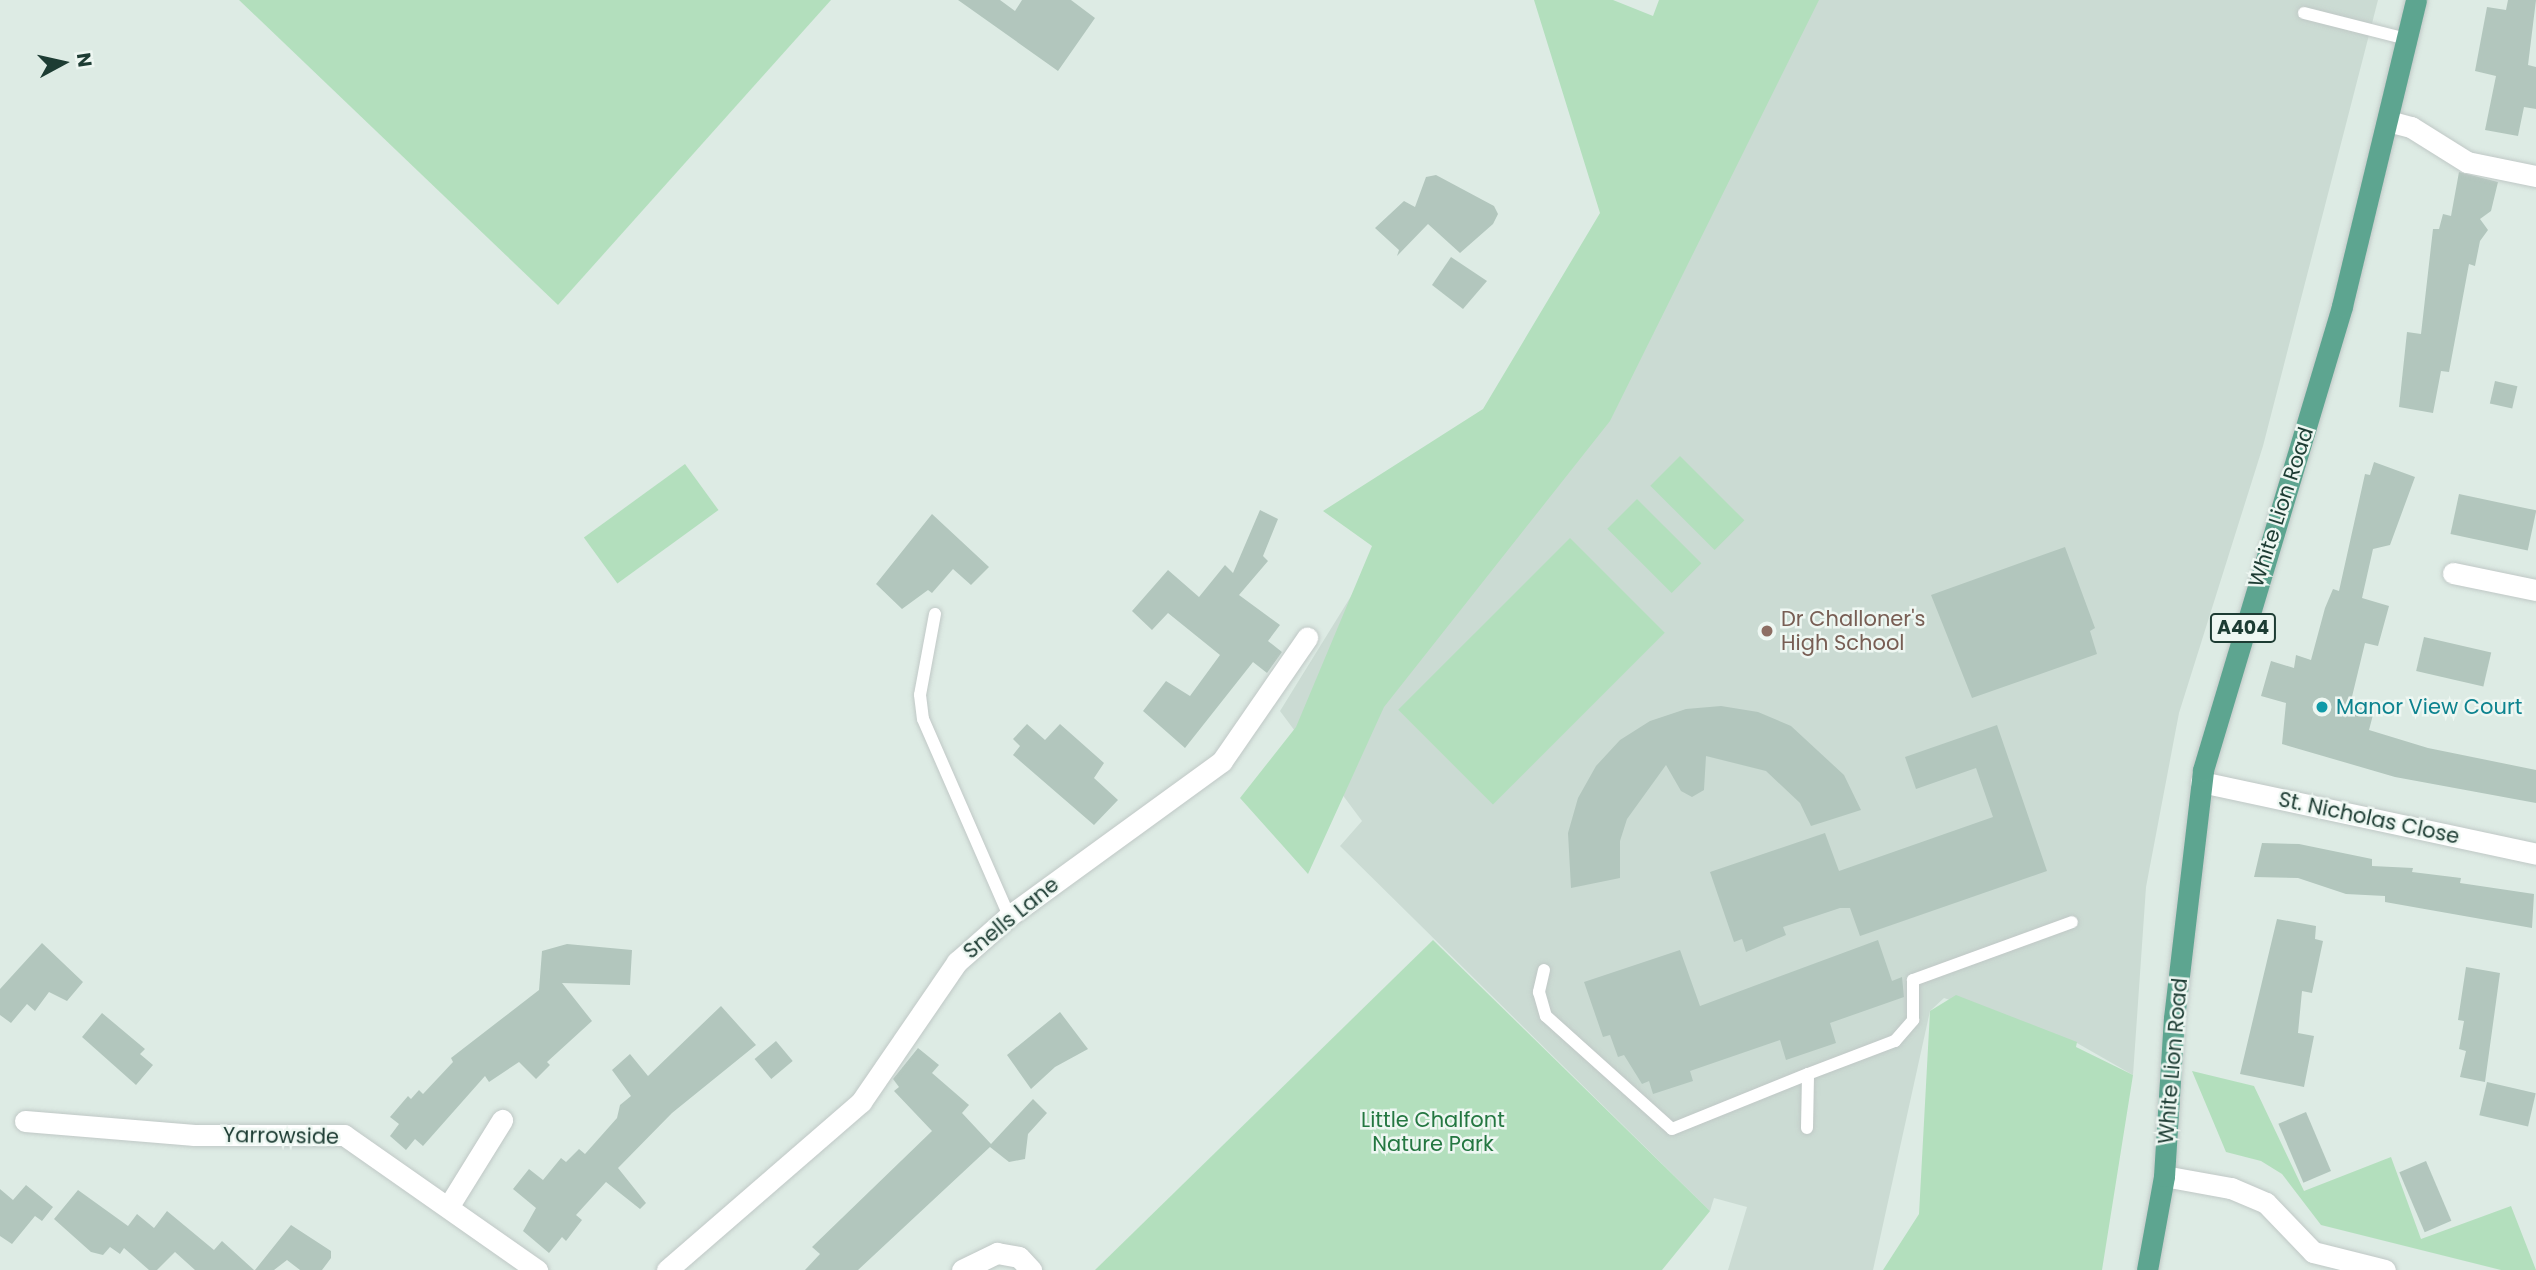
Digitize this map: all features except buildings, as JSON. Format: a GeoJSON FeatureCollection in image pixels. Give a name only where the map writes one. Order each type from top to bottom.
{"type":"FeatureCollection","features":[{"type":"Feature","properties":{"kind":"main road","name":"White Lion Road"},"geometry":{"type":"LineString","coordinates":[[2147,1270],[2164,1176],[2174,1018],[2201,782],[2262,562],[2338,318],[2416,0]]}},
{"type":"Feature","properties":{"kind":"street"},"geometry":{"type":"LineString","coordinates":[[2388,121],[2411,127],[2467,162],[2536,177]]}},
{"type":"Feature","properties":{"kind":"street"},"geometry":{"type":"LineString","coordinates":[[2453,573],[2536,590]]}},
{"type":"Feature","properties":{"kind":"street","name":"Snells Lane"},"geometry":{"type":"LineString","coordinates":[[667,1270],[861,1102],[957,962],[1009,916],[1222,761],[1307,638]]}},
{"type":"Feature","properties":{"kind":"street","name":"St. Nicholas Close"},"geometry":{"type":"LineString","coordinates":[[2201,782],[2536,854]]}},
{"type":"Feature","properties":{"kind":"street"},"geometry":{"type":"LineString","coordinates":[[450,1204],[502,1120]]}},
{"type":"Feature","properties":{"kind":"street","name":"Yarrowside"},"geometry":{"type":"LineString","coordinates":[[25,1121],[194,1135],[344,1135],[450,1204],[537,1270]]}},
{"type":"Feature","properties":{"kind":"street"},"geometry":{"type":"LineString","coordinates":[[2164,1176],[2231,1188],[2266,1203],[2313,1252],[2385,1270]]}},
{"type":"Feature","properties":{"kind":"street"},"geometry":{"type":"LineString","coordinates":[[962,1270],[997,1253],[1018,1257],[1031,1270]]}},
{"type":"Feature","properties":{"kind":"lane"},"geometry":{"type":"LineString","coordinates":[[2304,13],[2407,39]]}},
{"type":"Feature","properties":{"kind":"lane"},"geometry":{"type":"LineString","coordinates":[[935,614],[920,695],[923,719],[1009,916]]}},
{"type":"Feature","properties":{"kind":"lane"},"geometry":{"type":"LineString","coordinates":[[1544,970],[1539,992],[1546,1016],[1672,1129],[1895,1041],[1913,1020],[1913,980],[2073,922]]}},
{"type":"Feature","properties":{"kind":"lane"},"geometry":{"type":"LineString","coordinates":[[1807,1128],[1808,1074]]}},
{"type":"Feature","properties":{"kind":"shaded area","name":"Dr Challoner's High School"},"geometry":{"type":"Polygon","coordinates":[[[1737,0],[2378,0],[2263,446],[2179,713],[2146,887],[2133,1075],[2077,1043],[1944,998],[1930,1011],[1873,1270],[1728,1270],[1747,1207],[1714,1198],[1710,1211],[1340,846],[1362,821],[1280,711],[1379,551],[1514,472],[1737,0]]]}},
{"type":"Feature","properties":{"kind":"green space"},"geometry":{"type":"Polygon","coordinates":[[[239,0],[831,0],[558,305],[239,0]]]}},
{"type":"Feature","properties":{"kind":"green space"},"geometry":{"type":"Polygon","coordinates":[[[1534,0],[1613,0],[1653,16],[1659,0],[1819,0],[1610,421],[1384,707],[1308,874],[1240,798],[1296,727],[1372,546],[1323,511],[1483,409],[1600,213],[1534,0]]]}},
{"type":"Feature","properties":{"kind":"green space"},"geometry":{"type":"Polygon","coordinates":[[[1680,456],[1744,520],[1715,550],[1650,486],[1680,456]]]}},
{"type":"Feature","properties":{"kind":"green space"},"geometry":{"type":"Polygon","coordinates":[[[685,464],[719,510],[617,584],[584,537],[685,464]]]}},
{"type":"Feature","properties":{"kind":"green space"},"geometry":{"type":"Polygon","coordinates":[[[1637,499],[1701,563],[1672,593],[1607,529],[1637,499]]]}},
{"type":"Feature","properties":{"kind":"green space"},"geometry":{"type":"Polygon","coordinates":[[[1570,538],[1665,633],[1493,805],[1398,710],[1570,538]]]}},
{"type":"Feature","properties":{"kind":"green space","name":"Little Chalfont Nature Park"},"geometry":{"type":"Polygon","coordinates":[[[1433,940],[1710,1211],[1662,1270],[1095,1270],[1433,940]]]}},
{"type":"Feature","properties":{"kind":"green space"},"geometry":{"type":"Polygon","coordinates":[[[1956,995],[2077,1042],[2076,1047],[2133,1075],[2102,1270],[1883,1270],[1919,1214],[1930,1011],[1956,995]]]}},
{"type":"Feature","properties":{"kind":"green space"},"geometry":{"type":"Polygon","coordinates":[[[2192,1071],[2254,1086],[2304,1191],[2391,1157],[2421,1239],[2511,1206],[2536,1270],[2501,1270],[2321,1225],[2282,1174],[2261,1161],[2226,1152],[2192,1071]]]}},
{"type":"Feature","properties":{"kind":"place","name":"Dr Challoner's High School"},"geometry":{"type":"Point","coordinates":[1767,631]}},
{"type":"Feature","properties":{"kind":"place","name":"Manor View Court"},"geometry":{"type":"Point","coordinates":[2322,707]}}]}
